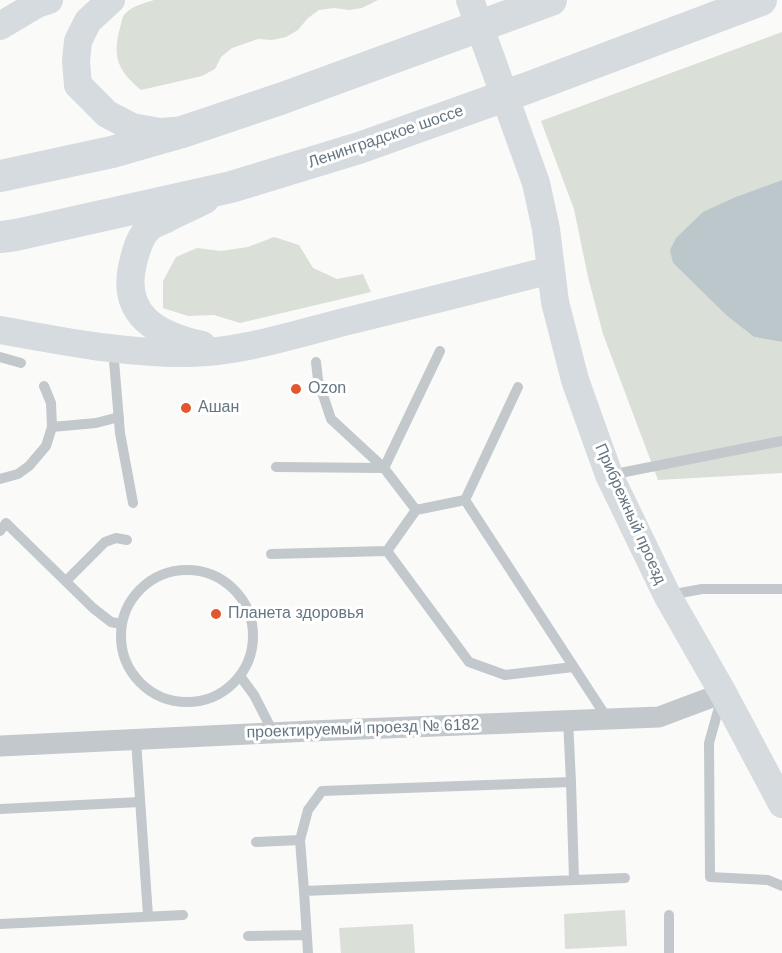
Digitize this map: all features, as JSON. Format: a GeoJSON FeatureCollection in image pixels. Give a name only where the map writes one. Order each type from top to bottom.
{"type":"FeatureCollection","features":[{"type":"Feature","properties":{"kind":"main road"},"geometry":{"type":"LineString","coordinates":[[0,176],[112,152],[185,131],[283,98],[551,0]]}},
{"type":"Feature","properties":{"kind":"main road","name":"Ленинградское шоссе"},"geometry":{"type":"LineString","coordinates":[[0,237],[231,187],[359,148],[530,87],[761,0]]}},
{"type":"Feature","properties":{"kind":"street"},"geometry":{"type":"LineString","coordinates":[[0,26],[37,4],[49,0]]}},
{"type":"Feature","properties":{"kind":"street"},"geometry":{"type":"LineString","coordinates":[[111,0],[87,21],[78,41],[76,61],[78,85],[107,114],[132,127],[160,132],[185,131]]}},
{"type":"Feature","properties":{"kind":"street","name":"Прибрежный проезд"},"geometry":{"type":"LineString","coordinates":[[470,0],[536,183],[546,229],[555,302],[575,380],[609,475],[667,595],[723,693],[782,804]]}},
{"type":"Feature","properties":{"kind":"street"},"geometry":{"type":"LineString","coordinates":[[228,350],[188,342],[154,328],[136,310],[130,292],[129,276],[138,243],[151,226],[231,187]]}},
{"type":"Feature","properties":{"kind":"street"},"geometry":{"type":"LineString","coordinates":[[0,330],[113,349],[155,353],[228,350],[551,270]]}},
{"type":"Feature","properties":{"kind":"street","name":"проектируемый проезд № 6182"},"geometry":{"type":"LineString","coordinates":[[0,747],[273,732],[658,717],[723,693]]}},
{"type":"Feature","properties":{"kind":"lane"},"geometry":{"type":"LineString","coordinates":[[113,349],[120,433],[133,503]]}},
{"type":"Feature","properties":{"kind":"lane"},"geometry":{"type":"LineString","coordinates":[[384,468],[440,351]]}},
{"type":"Feature","properties":{"kind":"lane"},"geometry":{"type":"LineString","coordinates":[[0,357],[21,363]]}},
{"type":"Feature","properties":{"kind":"lane"},"geometry":{"type":"LineString","coordinates":[[316,362],[318,380],[331,419],[384,468],[416,510]]}},
{"type":"Feature","properties":{"kind":"lane"},"geometry":{"type":"LineString","coordinates":[[0,479],[18,474],[30,466],[46,446],[52,428],[51,403],[44,386]]}},
{"type":"Feature","properties":{"kind":"lane"},"geometry":{"type":"LineString","coordinates":[[465,500],[518,387]]}},
{"type":"Feature","properties":{"kind":"lane"},"geometry":{"type":"LineString","coordinates":[[52,428],[96,423],[119,417]]}},
{"type":"Feature","properties":{"kind":"lane"},"geometry":{"type":"LineString","coordinates":[[609,475],[782,441]]}},
{"type":"Feature","properties":{"kind":"lane"},"geometry":{"type":"LineString","coordinates":[[276,466],[384,468]]}},
{"type":"Feature","properties":{"kind":"lane"},"geometry":{"type":"LineString","coordinates":[[387,551],[416,510],[465,500]]}},
{"type":"Feature","properties":{"kind":"lane"},"geometry":{"type":"LineString","coordinates":[[465,500],[607,718]]}},
{"type":"Feature","properties":{"kind":"lane"},"geometry":{"type":"LineString","coordinates":[[0,531],[6,523],[93,608],[111,622],[122,624]]}},
{"type":"Feature","properties":{"kind":"lane"},"geometry":{"type":"LineString","coordinates":[[66,581],[105,542],[116,538],[127,540]]}},
{"type":"Feature","properties":{"kind":"lane"},"geometry":{"type":"LineString","coordinates":[[387,551],[469,662],[505,675],[573,667]]}},
{"type":"Feature","properties":{"kind":"lane"},"geometry":{"type":"LineString","coordinates":[[271,554],[387,551]]}},
{"type":"Feature","properties":{"kind":"lane"},"geometry":{"type":"LineString","coordinates":[[183,569],[215,575],[231,586],[247,607],[253,629],[251,655],[240,676],[220,693],[194,702],[155,694],[133,675],[123,654],[122,624],[131,600],[161,574],[183,569]]}},
{"type":"Feature","properties":{"kind":"lane"},"geometry":{"type":"LineString","coordinates":[[667,595],[702,589],[782,589]]}},
{"type":"Feature","properties":{"kind":"lane"},"geometry":{"type":"LineString","coordinates":[[240,676],[254,695],[273,732]]}},
{"type":"Feature","properties":{"kind":"lane"},"geometry":{"type":"LineString","coordinates":[[723,693],[709,743],[710,876],[768,880],[782,886]]}},
{"type":"Feature","properties":{"kind":"lane"},"geometry":{"type":"LineString","coordinates":[[568,720],[574,879]]}},
{"type":"Feature","properties":{"kind":"lane"},"geometry":{"type":"LineString","coordinates":[[136,740],[148,916]]}},
{"type":"Feature","properties":{"kind":"lane"},"geometry":{"type":"LineString","coordinates":[[308,953],[300,840],[308,810],[322,792],[571,782]]}},
{"type":"Feature","properties":{"kind":"lane"},"geometry":{"type":"LineString","coordinates":[[0,809],[140,802]]}},
{"type":"Feature","properties":{"kind":"lane"},"geometry":{"type":"LineString","coordinates":[[256,842],[300,840]]}},
{"type":"Feature","properties":{"kind":"lane"},"geometry":{"type":"LineString","coordinates":[[304,891],[624,878]]}},
{"type":"Feature","properties":{"kind":"lane"},"geometry":{"type":"LineString","coordinates":[[0,924],[183,915]]}},
{"type":"Feature","properties":{"kind":"lane"},"geometry":{"type":"LineString","coordinates":[[669,915],[669,953]]}},
{"type":"Feature","properties":{"kind":"lane"},"geometry":{"type":"LineString","coordinates":[[248,936],[306,935]]}},
{"type":"Feature","properties":{"kind":"shaded area"},"geometry":{"type":"Polygon","coordinates":[[[154,0],[378,0],[362,8],[319,10],[298,30],[286,37],[272,40],[258,39],[232,48],[221,57],[215,69],[202,76],[141,90],[122,70],[117,55],[118,38],[124,15],[138,5],[154,0]]]}},
{"type":"Feature","properties":{"kind":"shaded area"},"geometry":{"type":"Polygon","coordinates":[[[782,32],[782,180],[738,196],[673,263],[727,316],[754,337],[782,342],[782,473],[658,480],[603,334],[574,209],[541,121],[782,32]]]}},
{"type":"Feature","properties":{"kind":"shaded area"},"geometry":{"type":"Polygon","coordinates":[[[782,180],[782,342],[754,337],[727,316],[673,263],[670,250],[676,238],[703,212],[782,180]]]}},
{"type":"Feature","properties":{"kind":"shaded area"},"geometry":{"type":"Polygon","coordinates":[[[274,237],[299,245],[313,268],[337,279],[363,274],[371,292],[240,323],[214,315],[188,316],[163,308],[163,281],[176,257],[197,248],[221,251],[248,247],[274,237]]]}},
{"type":"Feature","properties":{"kind":"shaded area"},"geometry":{"type":"Polygon","coordinates":[[[625,910],[627,946],[565,949],[564,914],[625,910]]]}},
{"type":"Feature","properties":{"kind":"shaded area"},"geometry":{"type":"Polygon","coordinates":[[[413,924],[415,953],[341,953],[339,928],[413,924]]]}},
{"type":"Feature","properties":{"kind":"place","name":"Ozon"},"geometry":{"type":"Point","coordinates":[296,389]}},
{"type":"Feature","properties":{"kind":"place","name":"Ашан"},"geometry":{"type":"Point","coordinates":[186,408]}},
{"type":"Feature","properties":{"kind":"place","name":"Планета здоровья"},"geometry":{"type":"Point","coordinates":[216,614]}}]}
